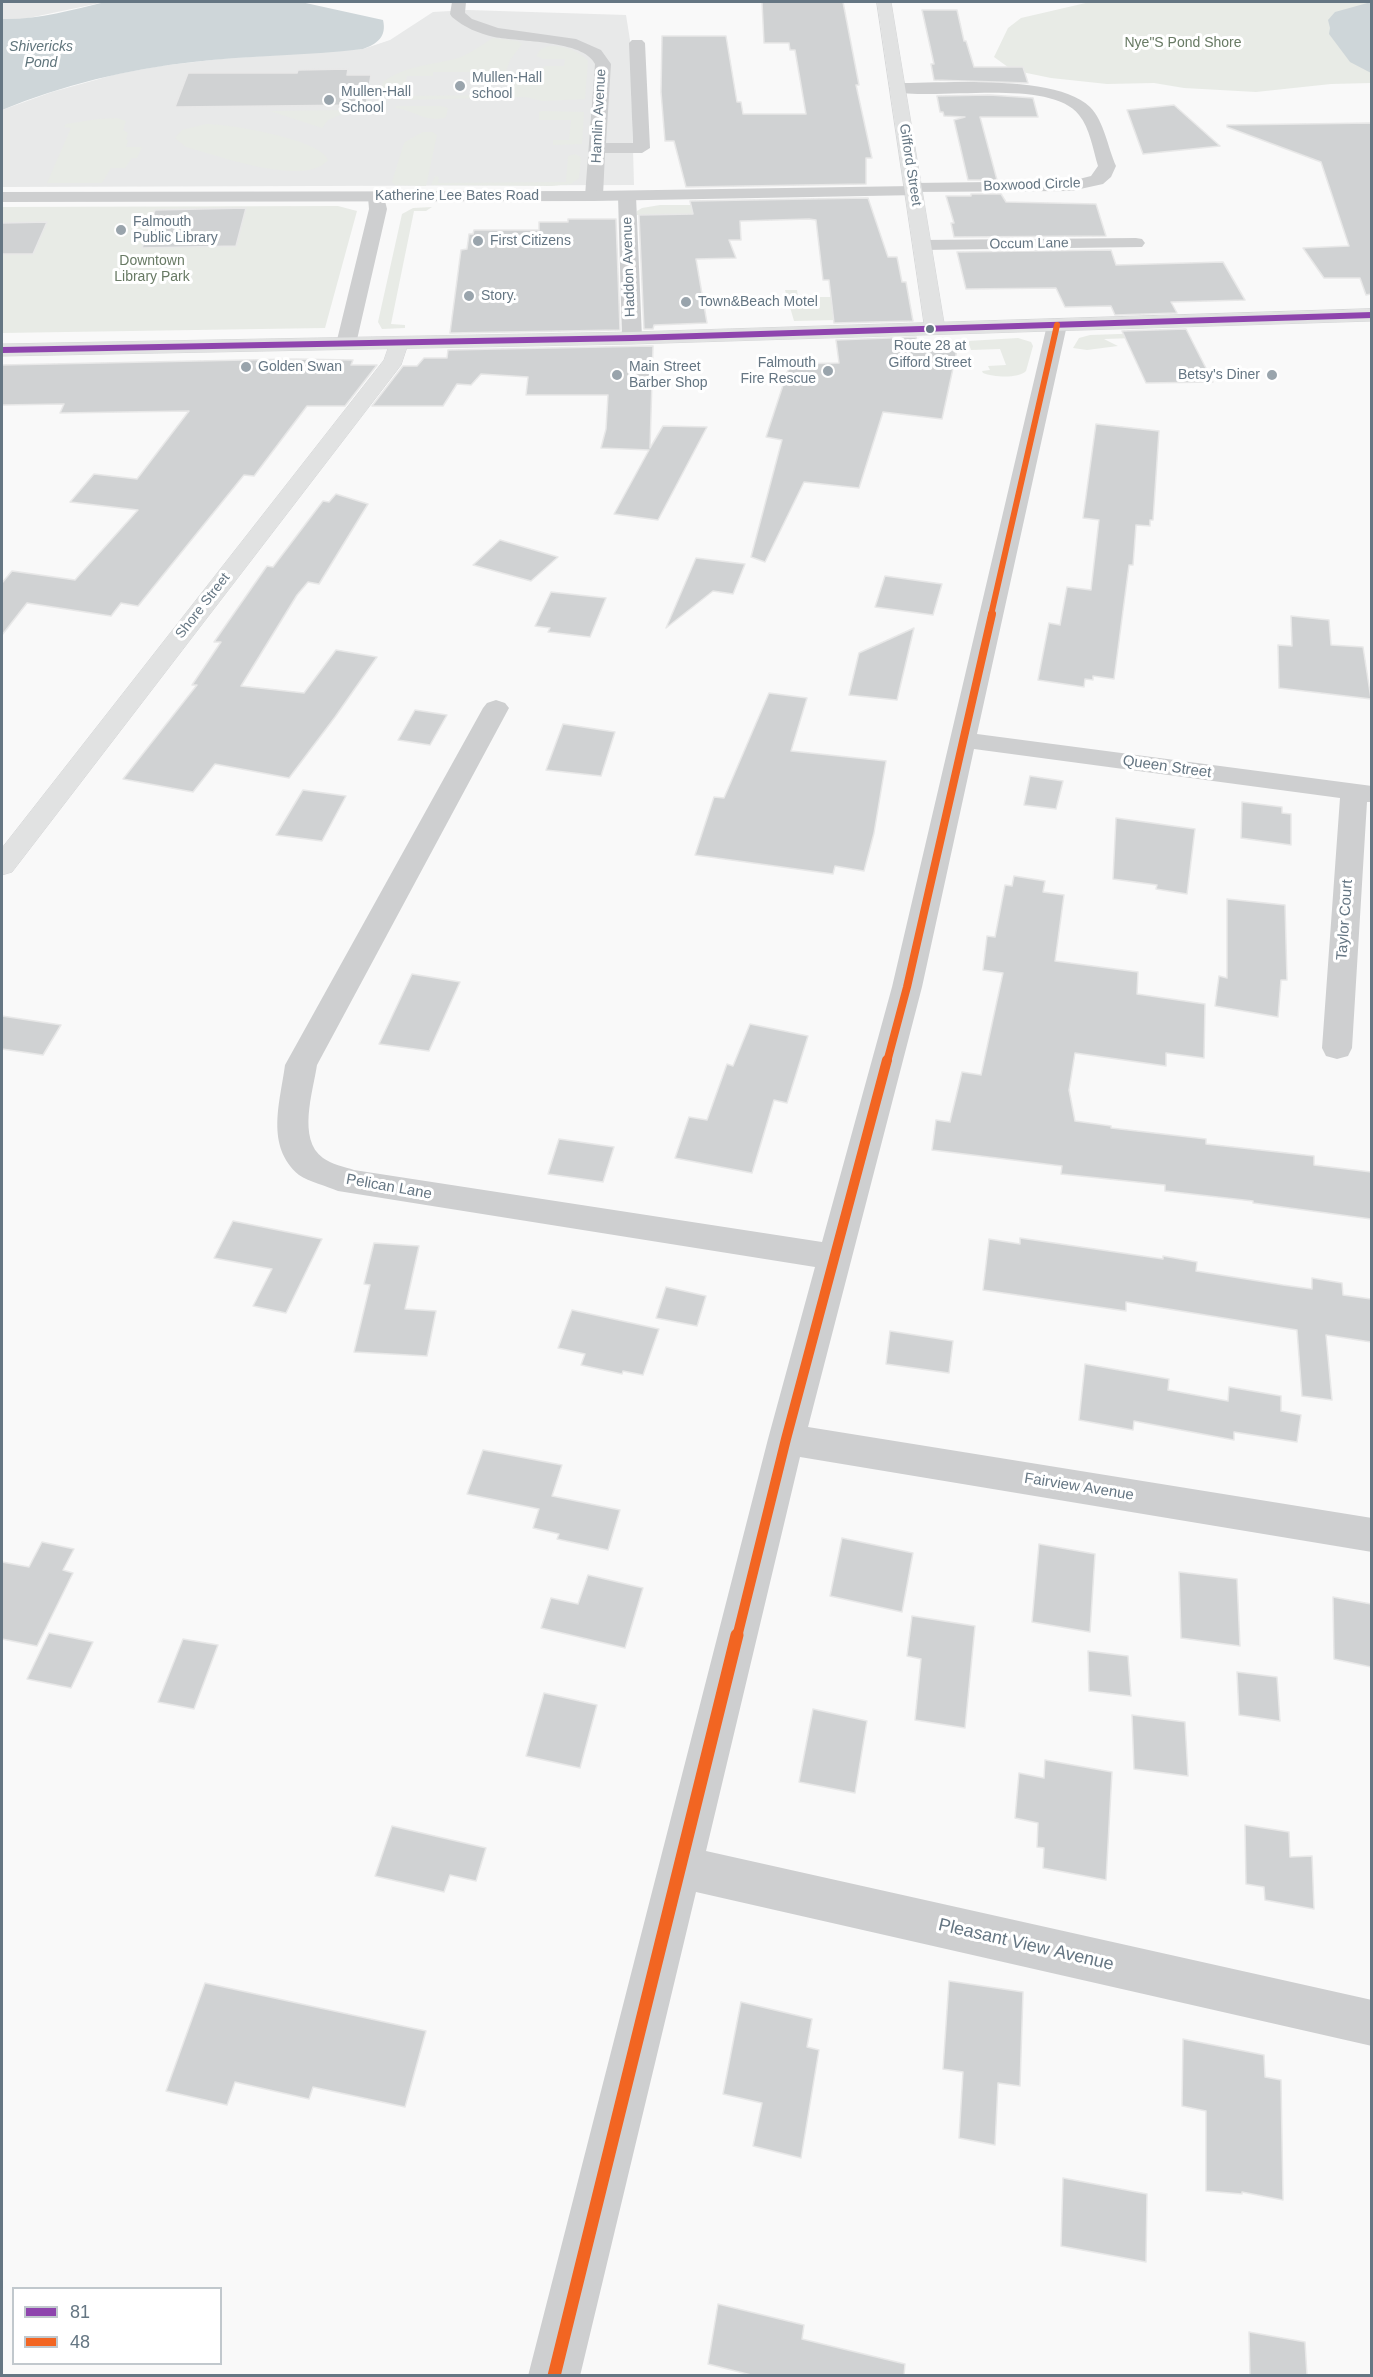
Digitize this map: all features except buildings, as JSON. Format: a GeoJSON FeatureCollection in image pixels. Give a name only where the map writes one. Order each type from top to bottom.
{"type":"FeatureCollection","features":[{"type":"Feature","properties":{"kind":"main road","name":"Gifford Street"},"geometry":{"type":"LineString","coordinates":[[884,2],[935,329]]}},
{"type":"Feature","properties":{"kind":"main road"},"geometry":{"type":"LineString","coordinates":[[2,350],[398,344],[1371,315]]}},
{"type":"Feature","properties":{"kind":"main road","name":"Shore Street"},"geometry":{"type":"LineString","coordinates":[[2,866],[394,360],[398,344]]}},
{"type":"Feature","properties":{"kind":"street","name":"Hamlin Avenue"},"geometry":{"type":"LineString","coordinates":[[459,2],[457,14],[472,25],[502,33],[576,44],[596,53],[603,64],[594,196]]}},
{"type":"Feature","properties":{"kind":"street"},"geometry":{"type":"LineString","coordinates":[[597,148],[642,148],[637,43]]}},
{"type":"Feature","properties":{"kind":"street","name":"Boxwood Circle"},"geometry":{"type":"LineString","coordinates":[[897,88],[1020,89],[1055,93],[1084,109],[1107,166],[1105,173],[1097,180],[1071,186],[913,190]]}},
{"type":"Feature","properties":{"kind":"street","name":"Katherine Lee Bates Road"},"geometry":{"type":"LineString","coordinates":[[2,197],[627,196],[913,190]]}},
{"type":"Feature","properties":{"kind":"street","name":"Haddon Avenue"},"geometry":{"type":"LineString","coordinates":[[627,196],[632,338]]}},
{"type":"Feature","properties":{"kind":"street"},"geometry":{"type":"LineString","coordinates":[[346,344],[377,214],[377,197]]}},
{"type":"Feature","properties":{"kind":"street","name":"Occum Lane"},"geometry":{"type":"LineString","coordinates":[[922,245],[1136,243]]}},
{"type":"Feature","properties":{"kind":"street"},"geometry":{"type":"LineString","coordinates":[[554,2376],[786,1439],[907,987],[1057,325]]}},
{"type":"Feature","properties":{"kind":"street","name":"Pelican Lane"},"geometry":{"type":"LineString","coordinates":[[496,708],[301,1065],[293,1119],[295,1148],[312,1167],[350,1182],[836,1257]]}},
{"type":"Feature","properties":{"kind":"street","name":"Queen Street"},"geometry":{"type":"LineString","coordinates":[[963,740],[1363,793]]}},
{"type":"Feature","properties":{"kind":"street","name":"Taylor Court"},"geometry":{"type":"LineString","coordinates":[[1337,1048],[1363,793]]}},
{"type":"Feature","properties":{"kind":"street","name":"Fairview Avenue"},"geometry":{"type":"LineString","coordinates":[[786,1439],[1371,1535]]}},
{"type":"Feature","properties":{"kind":"street","name":"Pleasant View Avenue"},"geometry":{"type":"LineString","coordinates":[[680,1867],[1371,2023]]}},
{"type":"Feature","properties":{"kind":"shaded area"},"geometry":{"type":"Polygon","coordinates":[[[2,2],[105,2],[19,20],[2,19],[2,2]]]}},
{"type":"Feature","properties":{"kind":"shaded area","name":"Mullen-Hall School"},"geometry":{"type":"Polygon","coordinates":[[[468,10],[626,15],[630,40],[634,185],[2,187],[2,110],[52,92],[117,74],[160,66],[220,59],[363,49],[390,40],[433,12],[468,10]]]}},
{"type":"Feature","properties":{"kind":"green space","name":"Nye\"S Pond Shore"},"geometry":{"type":"Polygon","coordinates":[[[1090,2],[1371,2],[1371,13],[1342,50],[1371,73],[1371,83],[1331,84],[1256,92],[1184,88],[1154,83],[1107,84],[1051,78],[1012,70],[994,57],[1008,28],[1021,18],[1090,2]]]}},
{"type":"Feature","properties":{"kind":"green space"},"geometry":{"type":"Polygon","coordinates":[[[493,38],[518,41],[522,44],[510,60],[505,74],[433,72],[433,76],[407,76],[404,88],[381,89],[383,82],[400,72],[455,59],[493,38]]]}},
{"type":"Feature","properties":{"kind":"green space"},"geometry":{"type":"Polygon","coordinates":[[[549,46],[570,49],[588,61],[585,99],[542,101],[526,97],[399,100],[400,96],[513,95],[515,83],[534,82],[535,72],[546,66],[564,66],[565,59],[543,59],[536,56],[541,49],[549,46]]]}},
{"type":"Feature","properties":{"kind":"green space"},"geometry":{"type":"Polygon","coordinates":[[[396,106],[448,108],[446,117],[433,119],[396,108],[396,106]]]}},
{"type":"Feature","properties":{"kind":"green space"},"geometry":{"type":"Polygon","coordinates":[[[352,110],[328,120],[322,128],[270,111],[352,110]]]}},
{"type":"Feature","properties":{"kind":"green space"},"geometry":{"type":"Polygon","coordinates":[[[539,112],[584,112],[582,144],[553,145],[553,140],[569,140],[571,120],[539,120],[539,112]]]}},
{"type":"Feature","properties":{"kind":"green space"},"geometry":{"type":"Polygon","coordinates":[[[117,118],[126,121],[123,130],[128,133],[126,147],[142,147],[137,158],[132,158],[125,168],[111,168],[102,183],[47,183],[71,128],[64,127],[66,124],[117,118]]]}},
{"type":"Feature","properties":{"kind":"green space"},"geometry":{"type":"Polygon","coordinates":[[[206,124],[252,130],[292,139],[322,152],[328,160],[317,168],[300,171],[260,167],[186,147],[175,138],[182,130],[206,124]]]}},
{"type":"Feature","properties":{"kind":"green space"},"geometry":{"type":"Polygon","coordinates":[[[423,132],[432,132],[437,135],[426,186],[395,185],[392,182],[405,142],[423,132]]]}},
{"type":"Feature","properties":{"kind":"green space"},"geometry":{"type":"Polygon","coordinates":[[[575,154],[581,157],[579,178],[571,184],[552,186],[431,185],[435,176],[439,177],[438,183],[566,182],[568,156],[575,154]]]}},
{"type":"Feature","properties":{"kind":"green space"},"geometry":{"type":"Polygon","coordinates":[[[660,205],[756,205],[735,214],[637,215],[637,211],[642,208],[660,205]]]}},
{"type":"Feature","properties":{"kind":"green space","name":"Downtown Library Park"},"geometry":{"type":"Polygon","coordinates":[[[338,206],[357,211],[325,328],[2,333],[2,207],[338,206]]]}},
{"type":"Feature","properties":{"kind":"green space"},"geometry":{"type":"Polygon","coordinates":[[[432,207],[426,211],[414,211],[391,324],[405,325],[405,328],[382,329],[378,322],[402,214],[413,208],[432,207]]]}},
{"type":"Feature","properties":{"kind":"green space"},"geometry":{"type":"Polygon","coordinates":[[[785,290],[797,290],[798,297],[831,297],[837,320],[794,321],[785,290]]]}},
{"type":"Feature","properties":{"kind":"green space"},"geometry":{"type":"Polygon","coordinates":[[[1176,332],[1165,337],[1104,339],[1118,346],[1087,350],[1073,348],[1079,338],[1090,335],[1176,332]]]}},
{"type":"Feature","properties":{"kind":"green space"},"geometry":{"type":"Polygon","coordinates":[[[1018,338],[1031,342],[1033,346],[1026,371],[1012,376],[993,376],[983,373],[982,371],[990,370],[988,366],[1006,365],[1000,349],[971,350],[968,341],[1018,338]]]}},
{"type":"Feature","properties":{"kind":"water","name":"Shivericks Pond"},"geometry":{"type":"Polygon","coordinates":[[[105,2],[301,2],[383,20],[384,31],[377,42],[363,49],[214,60],[144,69],[96,79],[2,110],[2,19],[41,16],[105,2]]]}},
{"type":"Feature","properties":{"kind":"water"},"geometry":{"type":"Polygon","coordinates":[[[1372,2],[1371,73],[1350,62],[1329,34],[1328,20],[1335,12],[1372,2]]]}},
{"type":"Feature","properties":{"kind":"transit line","name":"81"},"geometry":{"type":"LineString","coordinates":[[2,350],[632,338],[1372,315]]}},
{"type":"Feature","properties":{"kind":"transit line","name":"48"},"geometry":{"type":"LineString","coordinates":[[554,2376],[786,1439],[907,987],[1057,325]]}},
{"type":"Feature","properties":{"kind":"place","name":"Mullen-Hall school"},"geometry":{"type":"Point","coordinates":[460,86]}},
{"type":"Feature","properties":{"kind":"place","name":"Mullen-Hall School"},"geometry":{"type":"Point","coordinates":[329,100]}},
{"type":"Feature","properties":{"kind":"place","name":"Falmouth Public Library"},"geometry":{"type":"Point","coordinates":[121,230]}},
{"type":"Feature","properties":{"kind":"place","name":"First Citizens"},"geometry":{"type":"Point","coordinates":[478,241]}},
{"type":"Feature","properties":{"kind":"place","name":"Story."},"geometry":{"type":"Point","coordinates":[469,296]}},
{"type":"Feature","properties":{"kind":"place","name":"Town&Beach Motel"},"geometry":{"type":"Point","coordinates":[686,302]}},
{"type":"Feature","properties":{"kind":"place","name":"Route 28 at Gifford Street"},"geometry":{"type":"Point","coordinates":[930,329]}},
{"type":"Feature","properties":{"kind":"place","name":"Golden Swan"},"geometry":{"type":"Point","coordinates":[246,367]}},
{"type":"Feature","properties":{"kind":"place","name":"Falmouth Fire Rescue"},"geometry":{"type":"Point","coordinates":[828,371]}},
{"type":"Feature","properties":{"kind":"place","name":"Main Street Barber Shop"},"geometry":{"type":"Point","coordinates":[617,375]}},
{"type":"Feature","properties":{"kind":"place","name":"Betsy's Diner"},"geometry":{"type":"Point","coordinates":[1272,375]}}]}
